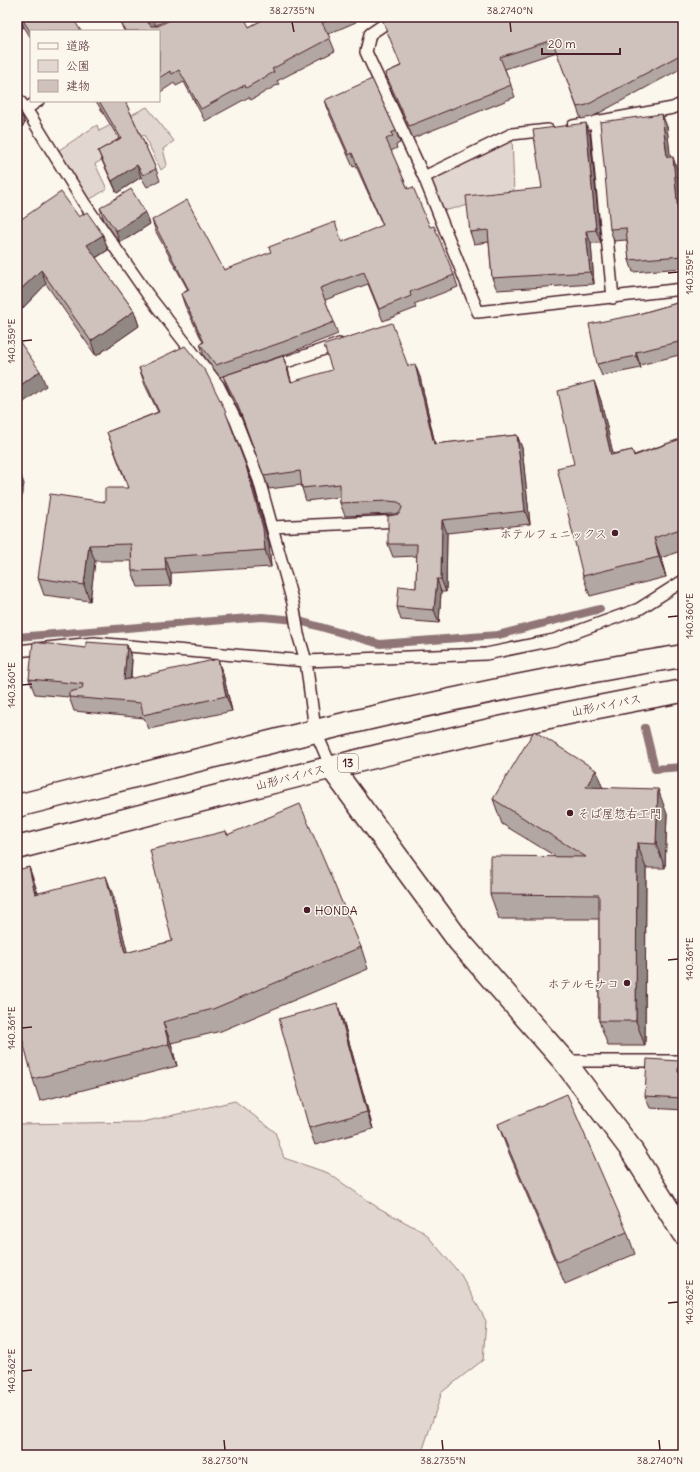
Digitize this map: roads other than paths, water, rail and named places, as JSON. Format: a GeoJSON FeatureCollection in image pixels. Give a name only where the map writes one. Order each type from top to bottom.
{"type":"FeatureCollection","features":[{"type":"Feature","properties":{"kind":"main road"},"geometry":{"type":"LineString","coordinates":[[17,806],[315,730],[592,670],[683,656]]}},
{"type":"Feature","properties":{"kind":"main road","name":"山形バイパス"},"geometry":{"type":"LineString","coordinates":[[17,848],[331,767],[581,709],[683,691]]}},
{"type":"Feature","properties":{"kind":"main road"},"geometry":{"type":"LineString","coordinates":[[331,767],[459,941],[564,1061],[630,1148],[683,1233]]}},
{"type":"Feature","properties":{"kind":"lane"},"geometry":{"type":"LineString","coordinates":[[395,17],[370,34],[366,52],[424,177],[478,312],[683,289]]}},
{"type":"Feature","properties":{"kind":"lane"},"geometry":{"type":"LineString","coordinates":[[17,98],[26,109],[84,203],[135,277],[222,384],[259,480],[293,603],[298,634],[306,661],[315,730],[331,767]]}},
{"type":"Feature","properties":{"kind":"lane"},"geometry":{"type":"LineString","coordinates":[[26,109],[36,102]]}},
{"type":"Feature","properties":{"kind":"lane"},"geometry":{"type":"LineString","coordinates":[[424,177],[512,134],[596,124],[673,108],[683,102]]}},
{"type":"Feature","properties":{"kind":"lane"},"geometry":{"type":"LineString","coordinates":[[596,124],[613,298]]}},
{"type":"Feature","properties":{"kind":"lane"},"geometry":{"type":"LineString","coordinates":[[263,370],[354,340]]}},
{"type":"Feature","properties":{"kind":"lane"},"geometry":{"type":"LineString","coordinates":[[272,527],[400,521]]}},
{"type":"Feature","properties":{"kind":"lane"},"geometry":{"type":"LineString","coordinates":[[17,651],[94,643],[306,661],[486,654],[554,640],[639,610],[683,582]]}},
{"type":"Feature","properties":{"kind":"lane"},"geometry":{"type":"LineString","coordinates":[[564,1061],[683,1061]]}},
{"type":"Feature","properties":{"kind":"waterway"},"geometry":{"type":"LineString","coordinates":[[17,637],[262,617],[296,620],[380,644],[498,635],[600,609]]}},
{"type":"Feature","properties":{"kind":"waterway"},"geometry":{"type":"LineString","coordinates":[[645,728],[655,769],[683,767]]}},
{"type":"Feature","properties":{"kind":"place","name":"ホテルフェニックス"},"geometry":{"type":"Point","coordinates":[615,533]}},
{"type":"Feature","properties":{"kind":"place","name":"そば屋惣右工門"},"geometry":{"type":"Point","coordinates":[570,813]}},
{"type":"Feature","properties":{"kind":"place","name":"HONDA"},"geometry":{"type":"Point","coordinates":[307,910]}},
{"type":"Feature","properties":{"kind":"place","name":"ホテルモナコ"},"geometry":{"type":"Point","coordinates":[627,983]}}]}
